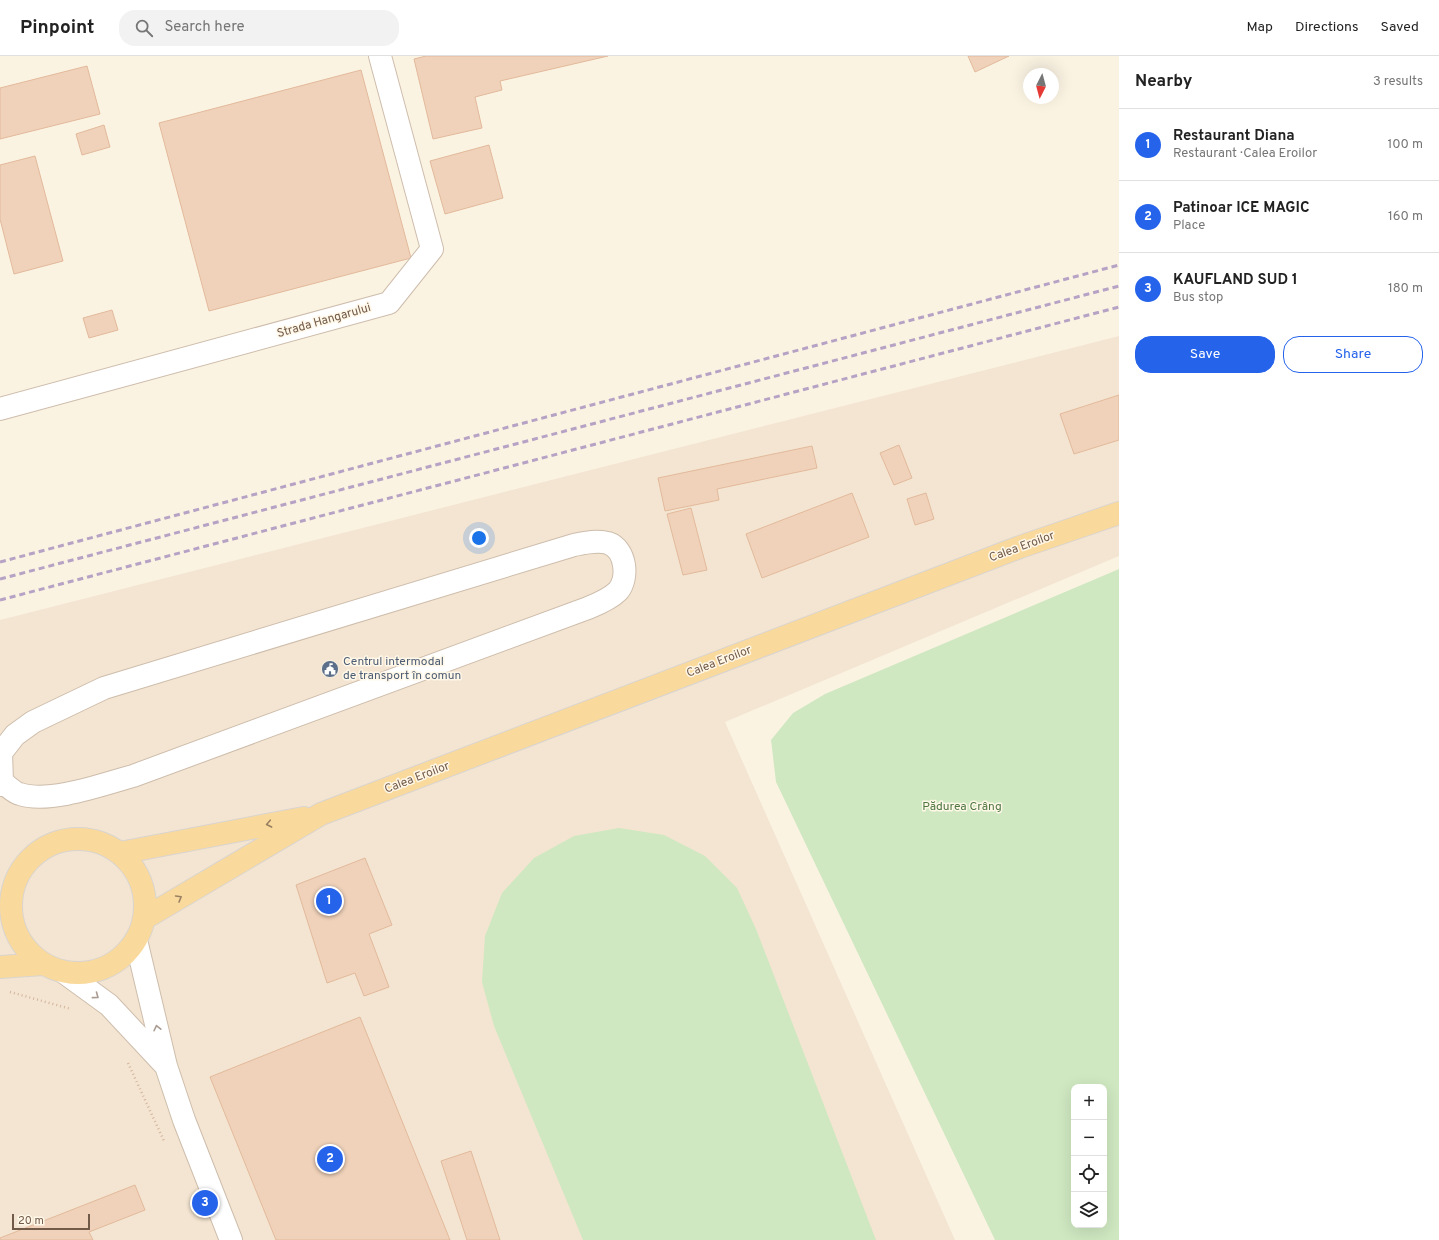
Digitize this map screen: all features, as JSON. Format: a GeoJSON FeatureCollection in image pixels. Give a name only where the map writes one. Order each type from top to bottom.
{"type":"FeatureCollection","features":[{"type":"Feature","properties":{"kind":"main road","name":"Calea Eroilor"},"geometry":{"type":"LineString","coordinates":[[145,918],[321,814],[1020,547],[1119,512]]}},
{"type":"Feature","properties":{"kind":"main road","name":"Calea Eroilor"},"geometry":{"type":"LineString","coordinates":[[120,853],[321,814]]}},
{"type":"Feature","properties":{"kind":"main road"},"geometry":{"type":"LineString","coordinates":[[0,896],[30,858],[50,845],[81,838],[104,844],[120,853],[136,871],[142,882],[147,901],[145,918],[136,940],[118,961],[96,971],[80,974],[65,973],[43,964],[22,944],[12,922],[11,897],[18,875]]}},
{"type":"Feature","properties":{"kind":"main road"},"geometry":{"type":"LineString","coordinates":[[0,967],[43,964]]}},
{"type":"Feature","properties":{"kind":"street","name":"Strada Hangarului"},"geometry":{"type":"LineString","coordinates":[[0,409],[389,303],[432,249],[380,56]]}},
{"type":"Feature","properties":{"kind":"street"},"geometry":{"type":"LineString","coordinates":[[592,542],[608,543],[618,551],[625,564],[624,578],[618,590],[604,601],[588,608],[133,776],[58,796],[20,794],[1,784],[1,753],[15,735],[33,722],[104,688],[574,545],[592,542]]}},
{"type":"Feature","properties":{"kind":"street"},"geometry":{"type":"LineString","coordinates":[[136,940],[166,1066],[184,1120],[230,1240]]}},
{"type":"Feature","properties":{"kind":"street"},"geometry":{"type":"LineString","coordinates":[[65,973],[109,1005],[166,1066]]}},
{"type":"Feature","properties":{"kind":"path"},"geometry":{"type":"LineString","coordinates":[[8,992],[77,1011]]}},
{"type":"Feature","properties":{"kind":"path"},"geometry":{"type":"LineString","coordinates":[[127,1061],[165,1144]]}},
{"type":"Feature","properties":{"kind":"shaded area"},"geometry":{"type":"Polygon","coordinates":[[[1119,336],[1119,556],[725,722],[955,1240],[0,1240],[0,620],[1119,336]]]}},
{"type":"Feature","properties":{"kind":"green space","name":"Pădurea Crâng"},"geometry":{"type":"Polygon","coordinates":[[[1119,569],[1119,1240],[995,1240],[776,782],[771,740],[793,713],[825,694],[1119,569]]]}},
{"type":"Feature","properties":{"kind":"green space"},"geometry":{"type":"Polygon","coordinates":[[[619,828],[664,835],[705,856],[737,888],[756,929],[876,1240],[583,1240],[494,1026],[482,982],[485,936],[502,893],[534,858],[574,836],[619,828]]]}},
{"type":"Feature","properties":{"kind":"building"},"geometry":{"type":"Polygon","coordinates":[[[426,56],[608,56],[500,81],[502,90],[475,97],[482,128],[433,139],[414,59],[426,56]]]}},
{"type":"Feature","properties":{"kind":"building"},"geometry":{"type":"Polygon","coordinates":[[[968,56],[1009,56],[975,72],[968,56]]]}},
{"type":"Feature","properties":{"kind":"building"},"geometry":{"type":"Polygon","coordinates":[[[87,66],[100,114],[0,139],[0,88],[87,66]]]}},
{"type":"Feature","properties":{"kind":"building"},"geometry":{"type":"Polygon","coordinates":[[[361,70],[411,258],[209,311],[159,123],[361,70]]]}},
{"type":"Feature","properties":{"kind":"building"},"geometry":{"type":"Polygon","coordinates":[[[104,125],[110,147],[82,155],[76,134],[104,125]]]}},
{"type":"Feature","properties":{"kind":"building"},"geometry":{"type":"Polygon","coordinates":[[[489,145],[503,198],[445,214],[430,161],[489,145]]]}},
{"type":"Feature","properties":{"kind":"building"},"geometry":{"type":"Polygon","coordinates":[[[35,156],[63,261],[14,274],[0,219],[0,165],[35,156]]]}},
{"type":"Feature","properties":{"kind":"building"},"geometry":{"type":"Polygon","coordinates":[[[112,310],[118,330],[89,338],[83,318],[112,310]]]}},
{"type":"Feature","properties":{"kind":"building"},"geometry":{"type":"Polygon","coordinates":[[[1119,395],[1119,440],[1074,454],[1060,414],[1119,395]]]}},
{"type":"Feature","properties":{"kind":"building"},"geometry":{"type":"Polygon","coordinates":[[[899,445],[912,478],[894,485],[880,453],[899,445]]]}},
{"type":"Feature","properties":{"kind":"building"},"geometry":{"type":"Polygon","coordinates":[[[812,446],[817,468],[717,489],[719,500],[665,511],[658,478],[812,446]]]}},
{"type":"Feature","properties":{"kind":"building"},"geometry":{"type":"Polygon","coordinates":[[[852,493],[869,537],[762,578],[746,534],[852,493]]]}},
{"type":"Feature","properties":{"kind":"building"},"geometry":{"type":"Polygon","coordinates":[[[926,493],[934,519],[915,525],[907,499],[926,493]]]}},
{"type":"Feature","properties":{"kind":"building"},"geometry":{"type":"Polygon","coordinates":[[[691,508],[707,570],[683,575],[667,514],[691,508]]]}},
{"type":"Feature","properties":{"kind":"building"},"geometry":{"type":"Polygon","coordinates":[[[365,858],[392,925],[369,934],[389,987],[364,996],[355,973],[327,983],[296,885],[365,858]]]}},
{"type":"Feature","properties":{"kind":"building"},"geometry":{"type":"Polygon","coordinates":[[[360,1017],[450,1240],[276,1240],[210,1077],[360,1017]]]}},
{"type":"Feature","properties":{"kind":"building"},"geometry":{"type":"Polygon","coordinates":[[[471,1151],[500,1240],[467,1240],[441,1161],[471,1151]]]}},
{"type":"Feature","properties":{"kind":"building"},"geometry":{"type":"Polygon","coordinates":[[[135,1185],[145,1210],[89,1232],[93,1240],[0,1240],[0,1238],[135,1185]]]}},
{"type":"Feature","properties":{"kind":"railway"},"geometry":{"type":"LineString","coordinates":[[0,562],[1119,265]]}},
{"type":"Feature","properties":{"kind":"railway"},"geometry":{"type":"LineString","coordinates":[[0,579],[1119,286]]}},
{"type":"Feature","properties":{"kind":"railway"},"geometry":{"type":"LineString","coordinates":[[0,600],[1119,307]]}},
{"type":"Feature","properties":{"kind":"place","name":"Centrul intermodal de transport în comun"},"geometry":{"type":"Point","coordinates":[330,669]}},
{"type":"Feature","properties":{"kind":"place","name":"Restaurant Diana"},"geometry":{"type":"Point","coordinates":[329,901]}},
{"type":"Feature","properties":{"kind":"place","name":"Patinoar ICE MAGIC"},"geometry":{"type":"Point","coordinates":[330,1159]}},
{"type":"Feature","properties":{"kind":"place","name":"KAUFLAND SUD 1"},"geometry":{"type":"Point","coordinates":[205,1203]}}]}
